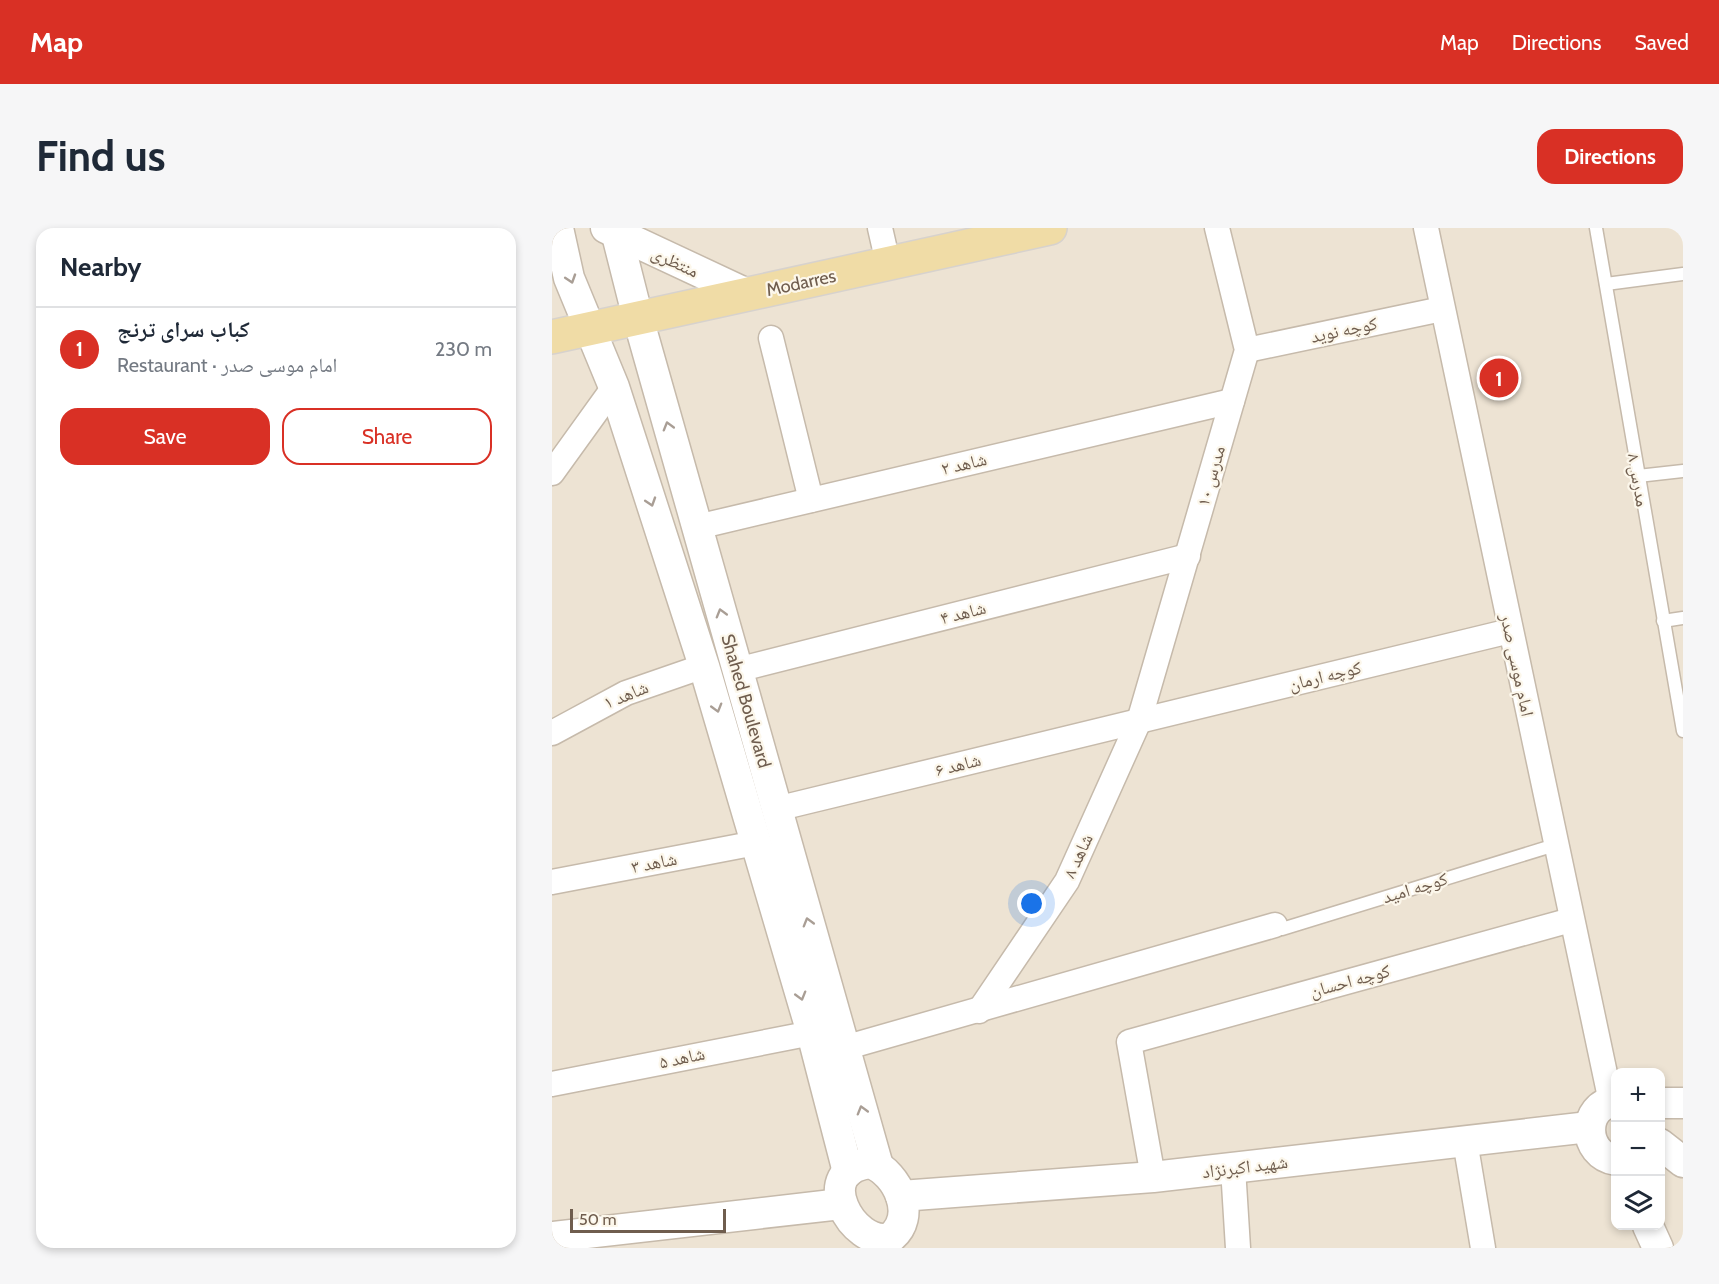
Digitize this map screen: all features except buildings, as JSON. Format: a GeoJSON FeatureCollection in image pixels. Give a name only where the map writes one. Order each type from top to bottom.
{"type":"FeatureCollection","features":[{"type":"Feature","properties":{"kind":"main road","name":"Modarres"},"geometry":{"type":"LineString","coordinates":[[552,337],[1050,228]]}},
{"type":"Feature","properties":{"kind":"street"},"geometry":{"type":"LineString","coordinates":[[558,228],[569,278],[590,329]]}},
{"type":"Feature","properties":{"kind":"street"},"geometry":{"type":"LineString","coordinates":[[880,228],[888,263]]}},
{"type":"Feature","properties":{"kind":"street","name":"مدرس ۱۰"},"geometry":{"type":"LineString","coordinates":[[1139,721],[1247,350],[1218,228]]}},
{"type":"Feature","properties":{"kind":"street","name":"امام موسی صدر"},"geometry":{"type":"LineString","coordinates":[[1426,228],[1570,921],[1611,1094]]}},
{"type":"Feature","properties":{"kind":"street","name":"Shahed Boulevard"},"geometry":{"type":"LineString","coordinates":[[611,232],[638,318],[878,1166]]}},
{"type":"Feature","properties":{"kind":"street","name":"منتظری"},"geometry":{"type":"LineString","coordinates":[[611,232],[747,294]]}},
{"type":"Feature","properties":{"kind":"street","name":"کوچه نوید"},"geometry":{"type":"LineString","coordinates":[[1247,350],[1442,309]]}},
{"type":"Feature","properties":{"kind":"street","name":"Shahed Boulevard"},"geometry":{"type":"LineString","coordinates":[[590,329],[614,387],[704,666],[812,1033],[849,1172]]}},
{"type":"Feature","properties":{"kind":"street"},"geometry":{"type":"LineString","coordinates":[[771,338],[811,500]]}},
{"type":"Feature","properties":{"kind":"street"},"geometry":{"type":"LineString","coordinates":[[552,473],[614,387]]}},
{"type":"Feature","properties":{"kind":"street","name":"شاهد ۲"},"geometry":{"type":"LineString","coordinates":[[697,526],[1232,401]]}},
{"type":"Feature","properties":{"kind":"street","name":"شاهد ۴"},"geometry":{"type":"LineString","coordinates":[[737,670],[1188,556]]}},
{"type":"Feature","properties":{"kind":"street","name":"کوچه ارمان"},"geometry":{"type":"LineString","coordinates":[[1139,721],[1510,632]]}},
{"type":"Feature","properties":{"kind":"street","name":"شاهد ۱"},"geometry":{"type":"LineString","coordinates":[[552,733],[626,693],[704,666]]}},
{"type":"Feature","properties":{"kind":"street","name":"شاهد ۶"},"geometry":{"type":"LineString","coordinates":[[776,809],[1139,721]]}},
{"type":"Feature","properties":{"kind":"street","name":"شاهد ۸"},"geometry":{"type":"LineString","coordinates":[[979,1011],[1066,881],[1139,721]]}},
{"type":"Feature","properties":{"kind":"street","name":"شاهد ۳"},"geometry":{"type":"LineString","coordinates":[[552,882],[756,843]]}},
{"type":"Feature","properties":{"kind":"street","name":"کوچه احسان"},"geometry":{"type":"LineString","coordinates":[[1153,1177],[1129,1042],[1570,921]]}},
{"type":"Feature","properties":{"kind":"street"},"geometry":{"type":"LineString","coordinates":[[844,1048],[1275,925]]}},
{"type":"Feature","properties":{"kind":"street","name":"شاهد ۵"},"geometry":{"type":"LineString","coordinates":[[552,1084],[812,1033]]}},
{"type":"Feature","properties":{"kind":"street"},"geometry":{"type":"LineString","coordinates":[[1611,1103],[1596,1111],[1589,1127],[1593,1147],[1600,1154],[1611,1158]]}},
{"type":"Feature","properties":{"kind":"street"},"geometry":{"type":"LineString","coordinates":[[1665,1103],[1683,1103]]}},
{"type":"Feature","properties":{"kind":"street","name":"شهید اکبرنژاد"},"geometry":{"type":"LineString","coordinates":[[901,1196],[1153,1177],[1589,1127]]}},
{"type":"Feature","properties":{"kind":"street"},"geometry":{"type":"LineString","coordinates":[[1465,1141],[1483,1248]]}},
{"type":"Feature","properties":{"kind":"street"},"geometry":{"type":"LineString","coordinates":[[1665,1148],[1683,1162]]}},
{"type":"Feature","properties":{"kind":"street"},"geometry":{"type":"LineString","coordinates":[[862,1164],[878,1166],[893,1179],[901,1196],[903,1214],[901,1226],[880,1243],[849,1224],[841,1204],[843,1180],[849,1172],[862,1164]]}},
{"type":"Feature","properties":{"kind":"street"},"geometry":{"type":"LineString","coordinates":[[1233,1168],[1238,1248]]}},
{"type":"Feature","properties":{"kind":"street"},"geometry":{"type":"LineString","coordinates":[[552,1237],[581,1241],[841,1204]]}},
{"type":"Feature","properties":{"kind":"street"},"geometry":{"type":"LineString","coordinates":[[1644,1248],[1647,1230]]}},
{"type":"Feature","properties":{"kind":"street"},"geometry":{"type":"LineString","coordinates":[[1650,1230],[1658,1248]]}},
{"type":"Feature","properties":{"kind":"lane","name":"مدرس ۸"},"geometry":{"type":"LineString","coordinates":[[1596,228],[1683,731]]}},
{"type":"Feature","properties":{"kind":"lane"},"geometry":{"type":"LineString","coordinates":[[1606,284],[1683,274]]}},
{"type":"Feature","properties":{"kind":"lane"},"geometry":{"type":"LineString","coordinates":[[1638,476],[1683,471]]}},
{"type":"Feature","properties":{"kind":"lane"},"geometry":{"type":"LineString","coordinates":[[1664,621],[1683,618]]}},
{"type":"Feature","properties":{"kind":"lane","name":"کوچه امید"},"geometry":{"type":"LineString","coordinates":[[1275,925],[1282,929],[1555,845]]}},
{"type":"Feature","properties":{"kind":"shaded area"},"geometry":{"type":"Polygon","coordinates":[[[552,228],[1683,228],[1683,1248],[552,1248],[552,228]]]}},
{"type":"Feature","properties":{"kind":"place","name":"کباب سرای ترنج"},"geometry":{"type":"Point","coordinates":[1499,378]}}]}
